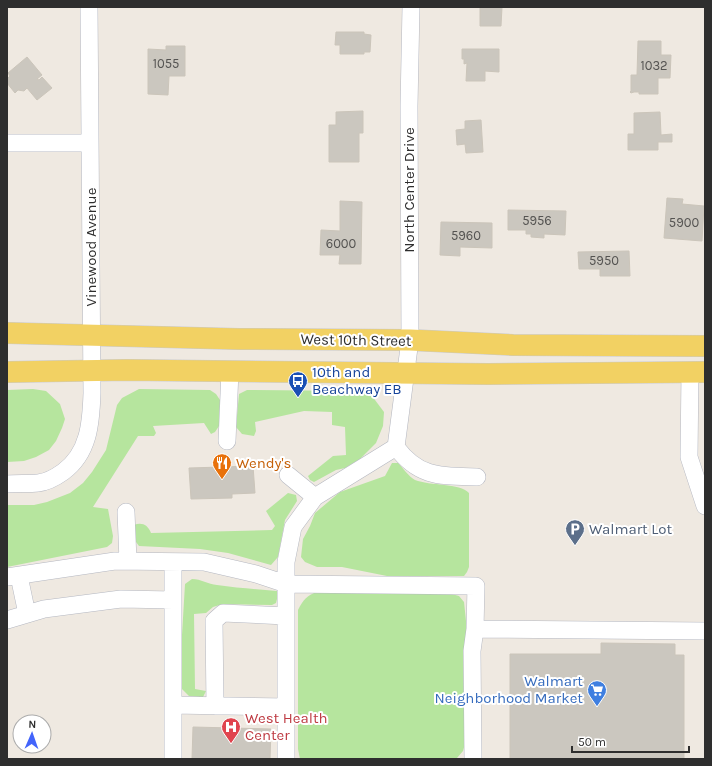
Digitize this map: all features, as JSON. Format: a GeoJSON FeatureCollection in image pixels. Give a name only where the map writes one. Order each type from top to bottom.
{"type":"FeatureCollection","features":[{"type":"Feature","properties":{"kind":"main road","name":"West 10th Street"},"geometry":{"type":"LineString","coordinates":[[7,333],[91,342],[239,339],[410,340],[513,345],[705,346]]}},
{"type":"Feature","properties":{"kind":"main road"},"geometry":{"type":"LineString","coordinates":[[7,372],[91,370],[488,374],[697,372]]}},
{"type":"Feature","properties":{"kind":"street","name":"Vinewood Avenue"},"geometry":{"type":"LineString","coordinates":[[7,484],[39,483],[50,480],[68,468],[84,447],[90,426],[92,400],[89,7]]}},
{"type":"Feature","properties":{"kind":"street","name":"North Center Drive"},"geometry":{"type":"LineString","coordinates":[[396,447],[410,340],[409,106],[411,7]]}},
{"type":"Feature","properties":{"kind":"street"},"geometry":{"type":"LineString","coordinates":[[7,144],[90,143]]}},
{"type":"Feature","properties":{"kind":"street"},"geometry":{"type":"LineString","coordinates":[[227,441],[230,372]]}},
{"type":"Feature","properties":{"kind":"street"},"geometry":{"type":"LineString","coordinates":[[697,372],[689,457],[705,506]]}},
{"type":"Feature","properties":{"kind":"street"},"geometry":{"type":"LineString","coordinates":[[286,759],[286,562],[293,527],[315,497],[396,447],[403,457],[417,468],[444,476],[477,477]]}},
{"type":"Feature","properties":{"kind":"street"},"geometry":{"type":"LineString","coordinates":[[288,475],[315,497]]}},
{"type":"Feature","properties":{"kind":"street"},"geometry":{"type":"LineString","coordinates":[[126,512],[128,561]]}},
{"type":"Feature","properties":{"kind":"street"},"geometry":{"type":"LineString","coordinates":[[27,614],[13,577],[115,561],[204,562],[256,574],[286,584],[476,586],[475,629],[472,651],[473,759]]}},
{"type":"Feature","properties":{"kind":"street"},"geometry":{"type":"LineString","coordinates":[[173,562],[173,759]]}},
{"type":"Feature","properties":{"kind":"street"},"geometry":{"type":"LineString","coordinates":[[7,620],[44,609],[121,599],[173,600]]}},
{"type":"Feature","properties":{"kind":"street"},"geometry":{"type":"LineString","coordinates":[[215,706],[214,621],[223,613],[286,616]]}},
{"type":"Feature","properties":{"kind":"street"},"geometry":{"type":"LineString","coordinates":[[475,629],[705,631]]}},
{"type":"Feature","properties":{"kind":"street"},"geometry":{"type":"LineString","coordinates":[[173,705],[286,707]]}},
{"type":"Feature","properties":{"kind":"green space"},"geometry":{"type":"Polygon","coordinates":[[[33,389],[46,391],[60,404],[65,419],[62,428],[56,441],[49,450],[24,461],[7,462],[7,390],[33,389]]]}},
{"type":"Feature","properties":{"kind":"green space"},"geometry":{"type":"Polygon","coordinates":[[[139,389],[210,390],[216,394],[220,400],[219,426],[215,432],[211,434],[204,423],[153,426],[156,433],[154,436],[138,436],[93,507],[108,509],[113,536],[112,543],[107,547],[7,567],[7,505],[34,505],[47,502],[70,493],[83,483],[106,450],[117,405],[122,398],[139,389]]]}},
{"type":"Feature","properties":{"kind":"green space"},"geometry":{"type":"Polygon","coordinates":[[[247,390],[362,391],[372,396],[384,412],[383,426],[376,443],[360,459],[345,468],[336,470],[314,482],[310,480],[308,476],[333,456],[346,455],[345,427],[332,425],[332,412],[304,411],[255,422],[256,431],[254,436],[242,434],[236,427],[239,394],[247,390]]]}},
{"type":"Feature","properties":{"kind":"green space"},"geometry":{"type":"Polygon","coordinates":[[[392,463],[398,463],[408,475],[415,480],[452,486],[465,490],[469,493],[469,567],[464,576],[387,576],[342,567],[317,567],[305,562],[301,557],[303,539],[315,513],[340,492],[385,476],[392,463]]]}},
{"type":"Feature","properties":{"kind":"green space"},"geometry":{"type":"Polygon","coordinates":[[[288,493],[296,495],[297,501],[285,520],[278,557],[271,565],[228,553],[200,549],[139,546],[136,542],[134,525],[140,524],[146,526],[151,533],[272,530],[275,526],[266,511],[288,493]]]}},
{"type":"Feature","properties":{"kind":"green space"},"geometry":{"type":"Polygon","coordinates":[[[192,579],[217,585],[277,591],[276,603],[272,605],[223,604],[213,607],[206,613],[194,614],[195,689],[206,691],[203,697],[189,696],[179,686],[185,584],[192,579]]]}},
{"type":"Feature","properties":{"kind":"green space"},"geometry":{"type":"Polygon","coordinates":[[[317,592],[448,593],[459,596],[464,602],[466,621],[466,740],[463,751],[457,758],[300,759],[298,749],[298,610],[306,598],[317,592]]]}},
{"type":"Feature","properties":{"kind":"building"},"geometry":{"type":"Polygon","coordinates":[[[480,7],[502,7],[501,26],[480,26],[480,7]]]}},
{"type":"Feature","properties":{"kind":"building"},"geometry":{"type":"Polygon","coordinates":[[[336,32],[364,32],[364,34],[371,35],[370,52],[364,52],[364,54],[340,54],[340,45],[335,45],[336,32]]]}},
{"type":"Feature","properties":{"kind":"building"},"geometry":{"type":"Polygon","coordinates":[[[638,41],[661,41],[661,55],[671,55],[670,78],[658,78],[658,94],[639,94],[639,92],[630,92],[631,75],[637,75],[638,41]]]}},
{"type":"Feature","properties":{"kind":"building"},"geometry":{"type":"Polygon","coordinates":[[[166,46],[185,46],[185,76],[169,76],[168,95],[148,94],[148,49],[166,50],[166,46]]]}},
{"type":"Feature","properties":{"kind":"building"},"geometry":{"type":"Polygon","coordinates":[[[462,49],[499,49],[499,72],[485,71],[485,81],[466,81],[467,63],[464,64],[464,59],[462,59],[462,49]]]}},
{"type":"Feature","properties":{"kind":"building"},"geometry":{"type":"Polygon","coordinates":[[[27,57],[42,75],[37,79],[39,80],[42,77],[52,88],[37,100],[27,88],[24,91],[18,90],[15,93],[7,83],[7,79],[10,76],[8,73],[27,57]]]}},
{"type":"Feature","properties":{"kind":"building"},"geometry":{"type":"Polygon","coordinates":[[[363,111],[363,133],[359,133],[359,162],[329,162],[329,125],[336,125],[336,112],[363,111]]]}},
{"type":"Feature","properties":{"kind":"building"},"geometry":{"type":"Polygon","coordinates":[[[660,112],[661,135],[672,134],[672,142],[658,142],[658,150],[628,150],[628,134],[634,134],[634,113],[660,112]]]}},
{"type":"Feature","properties":{"kind":"building"},"geometry":{"type":"Polygon","coordinates":[[[481,120],[483,152],[466,153],[465,144],[457,145],[456,130],[465,129],[465,121],[481,120]]]}},
{"type":"Feature","properties":{"kind":"building"},"geometry":{"type":"Polygon","coordinates":[[[667,198],[683,199],[682,204],[704,206],[702,241],[664,238],[667,198]]]}},
{"type":"Feature","properties":{"kind":"building"},"geometry":{"type":"Polygon","coordinates":[[[340,201],[362,202],[361,264],[339,264],[340,255],[320,255],[321,230],[340,231],[340,201]]]}},
{"type":"Feature","properties":{"kind":"building"},"geometry":{"type":"Polygon","coordinates":[[[508,210],[566,211],[565,235],[544,234],[544,238],[531,237],[531,234],[526,234],[526,230],[508,230],[508,210]]]}},
{"type":"Feature","properties":{"kind":"building"},"geometry":{"type":"Polygon","coordinates":[[[441,222],[492,223],[492,248],[460,247],[460,256],[440,255],[441,222]]]}},
{"type":"Feature","properties":{"kind":"building"},"geometry":{"type":"Polygon","coordinates":[[[629,251],[630,276],[600,276],[600,269],[579,269],[578,252],[629,251]]]}},
{"type":"Feature","properties":{"kind":"building","name":"Wendy's"},"geometry":{"type":"Polygon","coordinates":[[[253,466],[255,493],[232,494],[232,498],[191,499],[189,468],[253,466]]]}},
{"type":"Feature","properties":{"kind":"building","name":"Walmart Neighborhood Market"},"geometry":{"type":"Polygon","coordinates":[[[601,643],[675,644],[675,655],[684,655],[684,759],[510,759],[510,654],[601,654],[601,643]]]}},
{"type":"Feature","properties":{"kind":"building","name":"West Health Center"},"geometry":{"type":"Polygon","coordinates":[[[193,727],[271,729],[270,759],[192,759],[193,727]]]}},
{"type":"Feature","properties":{"kind":"place","name":"10th and Beachway EB"},"geometry":{"type":"Point","coordinates":[298,398]}},
{"type":"Feature","properties":{"kind":"place","name":"Wendy's"},"geometry":{"type":"Point","coordinates":[222,480]}},
{"type":"Feature","properties":{"kind":"place","name":"Walmart Lot"},"geometry":{"type":"Point","coordinates":[575,546]}},
{"type":"Feature","properties":{"kind":"place","name":"Walmart Neighborhood Market"},"geometry":{"type":"Point","coordinates":[597,707]}},
{"type":"Feature","properties":{"kind":"place","name":"West Health Center"},"geometry":{"type":"Point","coordinates":[231,744]}}]}
